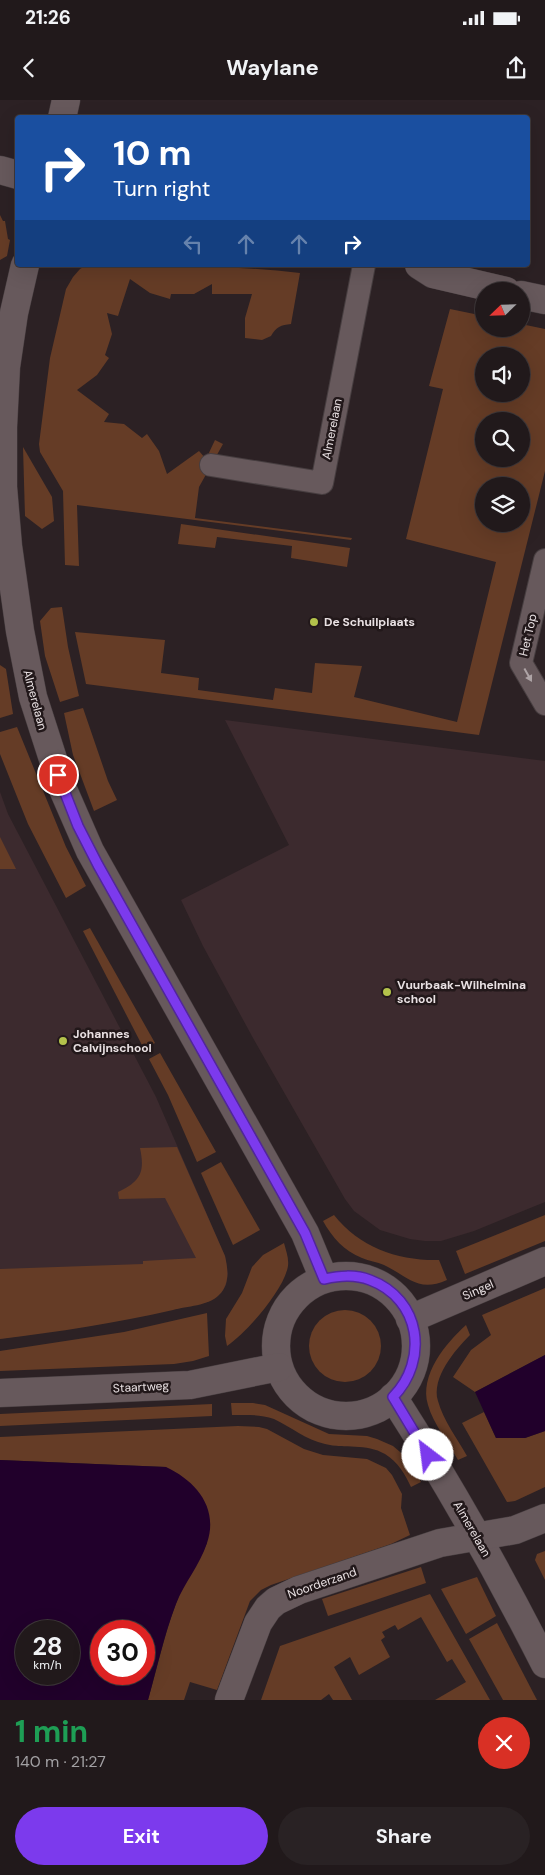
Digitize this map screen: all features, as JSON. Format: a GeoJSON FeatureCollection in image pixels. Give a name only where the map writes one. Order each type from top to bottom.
{"type":"FeatureCollection","features":[{"type":"Feature","properties":{"kind":"street"},"geometry":{"type":"LineString","coordinates":[[63,115],[66,100]]}},
{"type":"Feature","properties":{"kind":"street"},"geometry":{"type":"LineString","coordinates":[[0,170],[15,174]]}},
{"type":"Feature","properties":{"kind":"street","name":"Almerelaan"},"geometry":{"type":"LineString","coordinates":[[24,267],[6,367],[3,487],[8,546],[20,631],[33,697],[62,787],[90,851],[305,1233],[324,1279]]}},
{"type":"Feature","properties":{"kind":"street"},"geometry":{"type":"LineString","coordinates":[[421,267],[433,274],[475,284]]}},
{"type":"Feature","properties":{"kind":"street"},"geometry":{"type":"LineString","coordinates":[[530,297],[545,300]]}},
{"type":"Feature","properties":{"kind":"street","name":"Singel"},"geometry":{"type":"LineString","coordinates":[[410,1319],[545,1261]]}},
{"type":"Feature","properties":{"kind":"street"},"geometry":{"type":"LineString","coordinates":[[354,1276],[380,1284],[397,1298],[410,1319],[415,1333],[414,1362],[410,1375],[402,1389],[378,1408],[361,1414],[337,1416],[319,1411],[304,1402],[291,1390],[279,1367],[276,1354],[277,1334],[282,1318],[290,1303],[307,1288],[324,1279],[354,1276]]}},
{"type":"Feature","properties":{"kind":"street","name":"Staartweg"},"geometry":{"type":"LineString","coordinates":[[0,1393],[190,1385],[279,1367]]}},
{"type":"Feature","properties":{"kind":"street","name":"Almerelaan"},"geometry":{"type":"LineString","coordinates":[[393,1397],[414,1429],[506,1587],[545,1664]]}},
{"type":"Feature","properties":{"kind":"street","name":"Noorderzand"},"geometry":{"type":"LineString","coordinates":[[229,1700],[258,1623],[276,1600],[300,1590],[440,1543],[515,1530],[545,1518]]}},
{"type":"Feature","properties":{"kind":"lane","name":"Almerelaan"},"geometry":{"type":"LineString","coordinates":[[211,465],[322,483],[364,267]]}},
{"type":"Feature","properties":{"kind":"lane","name":"Het Top"},"geometry":{"type":"LineString","coordinates":[[545,560],[521,663],[545,704]]}},
{"type":"Feature","properties":{"kind":"shaded area"},"geometry":{"type":"Polygon","coordinates":[[[0,215],[3,221],[5,221],[8,239],[10,240],[7,256],[0,260],[0,215]]]}},
{"type":"Feature","properties":{"kind":"shaded area"},"geometry":{"type":"Polygon","coordinates":[[[84,267],[220,267],[300,273],[291,324],[279,327],[271,336],[262,340],[245,338],[245,318],[252,294],[212,294],[212,284],[194,294],[171,294],[170,299],[150,293],[130,279],[118,316],[107,313],[112,334],[105,355],[109,358],[97,375],[77,390],[109,414],[104,422],[124,424],[142,438],[147,434],[159,451],[167,474],[199,451],[206,459],[215,440],[223,444],[199,487],[195,518],[352,538],[351,540],[77,505],[79,566],[65,565],[63,491],[40,452],[39,444],[50,358],[66,289],[84,267]]]}},
{"type":"Feature","properties":{"kind":"shaded area"},"geometry":{"type":"Polygon","coordinates":[[[450,309],[475,314],[475,338],[530,338],[530,326],[545,329],[545,471],[530,531],[530,477],[475,477],[475,532],[530,532],[479,735],[86,684],[75,632],[165,640],[161,673],[199,678],[198,690],[273,700],[275,688],[312,693],[315,663],[362,666],[354,697],[457,722],[496,562],[406,539],[443,389],[429,386],[450,309]]]}},
{"type":"Feature","properties":{"kind":"shaded area"},"geometry":{"type":"Polygon","coordinates":[[[23,447],[52,497],[54,521],[42,529],[25,516],[23,447]]]}},
{"type":"Feature","properties":{"kind":"shaded area"},"geometry":{"type":"Polygon","coordinates":[[[181,524],[350,548],[347,567],[291,558],[292,546],[217,537],[215,548],[178,544],[181,524]]]}},
{"type":"Feature","properties":{"kind":"shaded area"},"geometry":{"type":"Polygon","coordinates":[[[62,607],[68,647],[79,696],[60,702],[45,656],[40,621],[51,608],[62,607]]]}},
{"type":"Feature","properties":{"kind":"shaded area"},"geometry":{"type":"Polygon","coordinates":[[[0,665],[6,669],[13,714],[0,718],[0,665]]]}},
{"type":"Feature","properties":{"kind":"shaded area"},"geometry":{"type":"Polygon","coordinates":[[[83,708],[108,781],[117,800],[94,811],[73,755],[64,713],[83,708]]]}},
{"type":"Feature","properties":{"kind":"shaded area","name":"Vuurbaak-Wilhelmina school"},"geometry":{"type":"Polygon","coordinates":[[[225,720],[545,761],[545,1202],[474,1231],[441,1241],[425,1241],[410,1239],[380,1230],[354,1211],[345,1199],[253,1038],[203,946],[181,900],[289,845],[225,720]]]}},
{"type":"Feature","properties":{"kind":"shaded area"},"geometry":{"type":"Polygon","coordinates":[[[17,727],[66,847],[86,886],[66,898],[28,824],[0,754],[0,732],[17,727]]]}},
{"type":"Feature","properties":{"kind":"shaded area","name":"Johannes Calvijnschool"},"geometry":{"type":"Polygon","coordinates":[[[0,792],[8,814],[156,1097],[225,1256],[228,1274],[226,1285],[221,1293],[208,1302],[95,1325],[0,1339],[0,792]]]}},
{"type":"Feature","properties":{"kind":"shaded area"},"geometry":{"type":"Polygon","coordinates":[[[0,837],[16,869],[0,869],[0,837]]]}},
{"type":"Feature","properties":{"kind":"shaded area"},"geometry":{"type":"Polygon","coordinates":[[[90,928],[155,1043],[144,1049],[83,931],[90,928]]]}},
{"type":"Feature","properties":{"kind":"shaded area"},"geometry":{"type":"Polygon","coordinates":[[[160,1053],[216,1152],[197,1162],[168,1095],[149,1059],[160,1053]]]}},
{"type":"Feature","properties":{"kind":"shaded area"},"geometry":{"type":"Polygon","coordinates":[[[177,1147],[225,1256],[227,1281],[223,1291],[214,1299],[203,1304],[130,1319],[0,1339],[0,1269],[143,1264],[143,1261],[196,1258],[165,1198],[119,1199],[118,1192],[132,1184],[140,1175],[142,1163],[140,1148],[177,1147]]]}},
{"type":"Feature","properties":{"kind":"shaded area"},"geometry":{"type":"Polygon","coordinates":[[[221,1162],[260,1230],[233,1245],[201,1173],[221,1162]]]}},
{"type":"Feature","properties":{"kind":"shaded area"},"geometry":{"type":"Polygon","coordinates":[[[334,1215],[356,1236],[381,1250],[409,1258],[439,1260],[447,1280],[428,1285],[414,1282],[384,1265],[350,1252],[330,1233],[323,1221],[334,1215]]]}},
{"type":"Feature","properties":{"kind":"shaded area"},"geometry":{"type":"Polygon","coordinates":[[[545,1215],[545,1241],[465,1274],[456,1251],[545,1215]]]}},
{"type":"Feature","properties":{"kind":"shaded area"},"geometry":{"type":"Polygon","coordinates":[[[284,1243],[288,1257],[288,1266],[280,1287],[254,1321],[227,1346],[225,1336],[226,1319],[242,1293],[252,1267],[263,1255],[284,1243]]]}},
{"type":"Feature","properties":{"kind":"shaded area"},"geometry":{"type":"Polygon","coordinates":[[[545,1288],[545,1355],[475,1392],[453,1377],[471,1350],[491,1335],[482,1315],[545,1288]]]}},
{"type":"Feature","properties":{"kind":"shaded area"},"geometry":{"type":"Polygon","coordinates":[[[345,1310],[365,1316],[375,1326],[381,1346],[375,1366],[365,1376],[345,1382],[325,1376],[315,1366],[309,1346],[315,1326],[325,1316],[345,1310]]]}},
{"type":"Feature","properties":{"kind":"shaded area"},"geometry":{"type":"Polygon","coordinates":[[[207,1313],[209,1356],[193,1361],[174,1364],[0,1371],[0,1351],[124,1332],[207,1313]]]}},
{"type":"Feature","properties":{"kind":"shaded area"},"geometry":{"type":"Polygon","coordinates":[[[466,1325],[470,1335],[451,1356],[441,1374],[437,1392],[443,1415],[467,1456],[458,1460],[434,1419],[426,1394],[427,1382],[436,1360],[450,1341],[466,1325]]]}},
{"type":"Feature","properties":{"kind":"shaded area"},"geometry":{"type":"Polygon","coordinates":[[[545,1355],[545,1431],[525,1438],[496,1438],[475,1392],[545,1355]]]}},
{"type":"Feature","properties":{"kind":"shaded area"},"geometry":{"type":"Polygon","coordinates":[[[231,1403],[265,1405],[329,1434],[367,1436],[377,1439],[393,1446],[406,1457],[421,1482],[411,1487],[404,1473],[390,1457],[378,1451],[370,1448],[318,1442],[269,1417],[232,1415],[231,1403]]]}},
{"type":"Feature","properties":{"kind":"shaded area"},"geometry":{"type":"Polygon","coordinates":[[[212,1404],[212,1416],[0,1426],[0,1414],[212,1404]]]}},
{"type":"Feature","properties":{"kind":"shaded area"},"geometry":{"type":"Polygon","coordinates":[[[484,1412],[496,1438],[525,1438],[545,1431],[545,1487],[515,1501],[507,1502],[462,1423],[484,1412]]]}},
{"type":"Feature","properties":{"kind":"shaded area"},"geometry":{"type":"Polygon","coordinates":[[[238,1426],[259,1427],[267,1429],[304,1449],[323,1455],[367,1459],[386,1468],[402,1494],[401,1508],[410,1535],[391,1544],[261,1590],[250,1601],[217,1690],[190,1682],[184,1700],[148,1700],[152,1685],[155,1685],[155,1674],[175,1606],[207,1543],[166,1467],[0,1460],[0,1437],[238,1426]]]}},
{"type":"Feature","properties":{"kind":"shaded area"},"geometry":{"type":"Polygon","coordinates":[[[0,1460],[166,1467],[187,1480],[202,1497],[210,1518],[207,1543],[179,1596],[155,1674],[155,1620],[90,1620],[90,1685],[152,1685],[148,1700],[0,1700],[0,1460]]]}},
{"type":"Feature","properties":{"kind":"shaded area"},"geometry":{"type":"Polygon","coordinates":[[[545,1551],[545,1580],[535,1560],[537,1554],[545,1551]]]}},
{"type":"Feature","properties":{"kind":"shaded area"},"geometry":{"type":"Polygon","coordinates":[[[421,1567],[426,1583],[328,1616],[322,1599],[421,1567]]]}},
{"type":"Feature","properties":{"kind":"shaded area"},"geometry":{"type":"Polygon","coordinates":[[[477,1577],[496,1616],[466,1634],[441,1589],[477,1577]]]}},
{"type":"Feature","properties":{"kind":"shaded area"},"geometry":{"type":"Polygon","coordinates":[[[430,1594],[490,1700],[435,1700],[466,1682],[452,1659],[447,1662],[421,1617],[398,1630],[395,1625],[382,1632],[385,1637],[381,1640],[390,1657],[359,1675],[350,1657],[334,1667],[352,1700],[333,1700],[329,1694],[321,1700],[261,1700],[280,1646],[430,1594]]]}},
{"type":"Feature","properties":{"kind":"shaded area"},"geometry":{"type":"Polygon","coordinates":[[[497,1623],[537,1700],[503,1700],[469,1639],[497,1623]]]}},
{"type":"Feature","properties":{"kind":"place","name":"De Schuilplaats"},"geometry":{"type":"Point","coordinates":[314,622]}},
{"type":"Feature","properties":{"kind":"place","name":"Vuurbaak-Wilhelmina school"},"geometry":{"type":"Point","coordinates":[387,992]}},
{"type":"Feature","properties":{"kind":"place","name":"Johannes Calvijnschool"},"geometry":{"type":"Point","coordinates":[63,1041]}},
{"type":"Feature","properties":{"kind":"route"},"geometry":{"type":"LineString","coordinates":[[58,775],[78,826],[98,865],[305,1233],[324,1279],[354,1276],[380,1284],[397,1298],[410,1319],[415,1333],[416,1351],[414,1362],[410,1375],[402,1389],[393,1397],[428,1455]]}}]}
